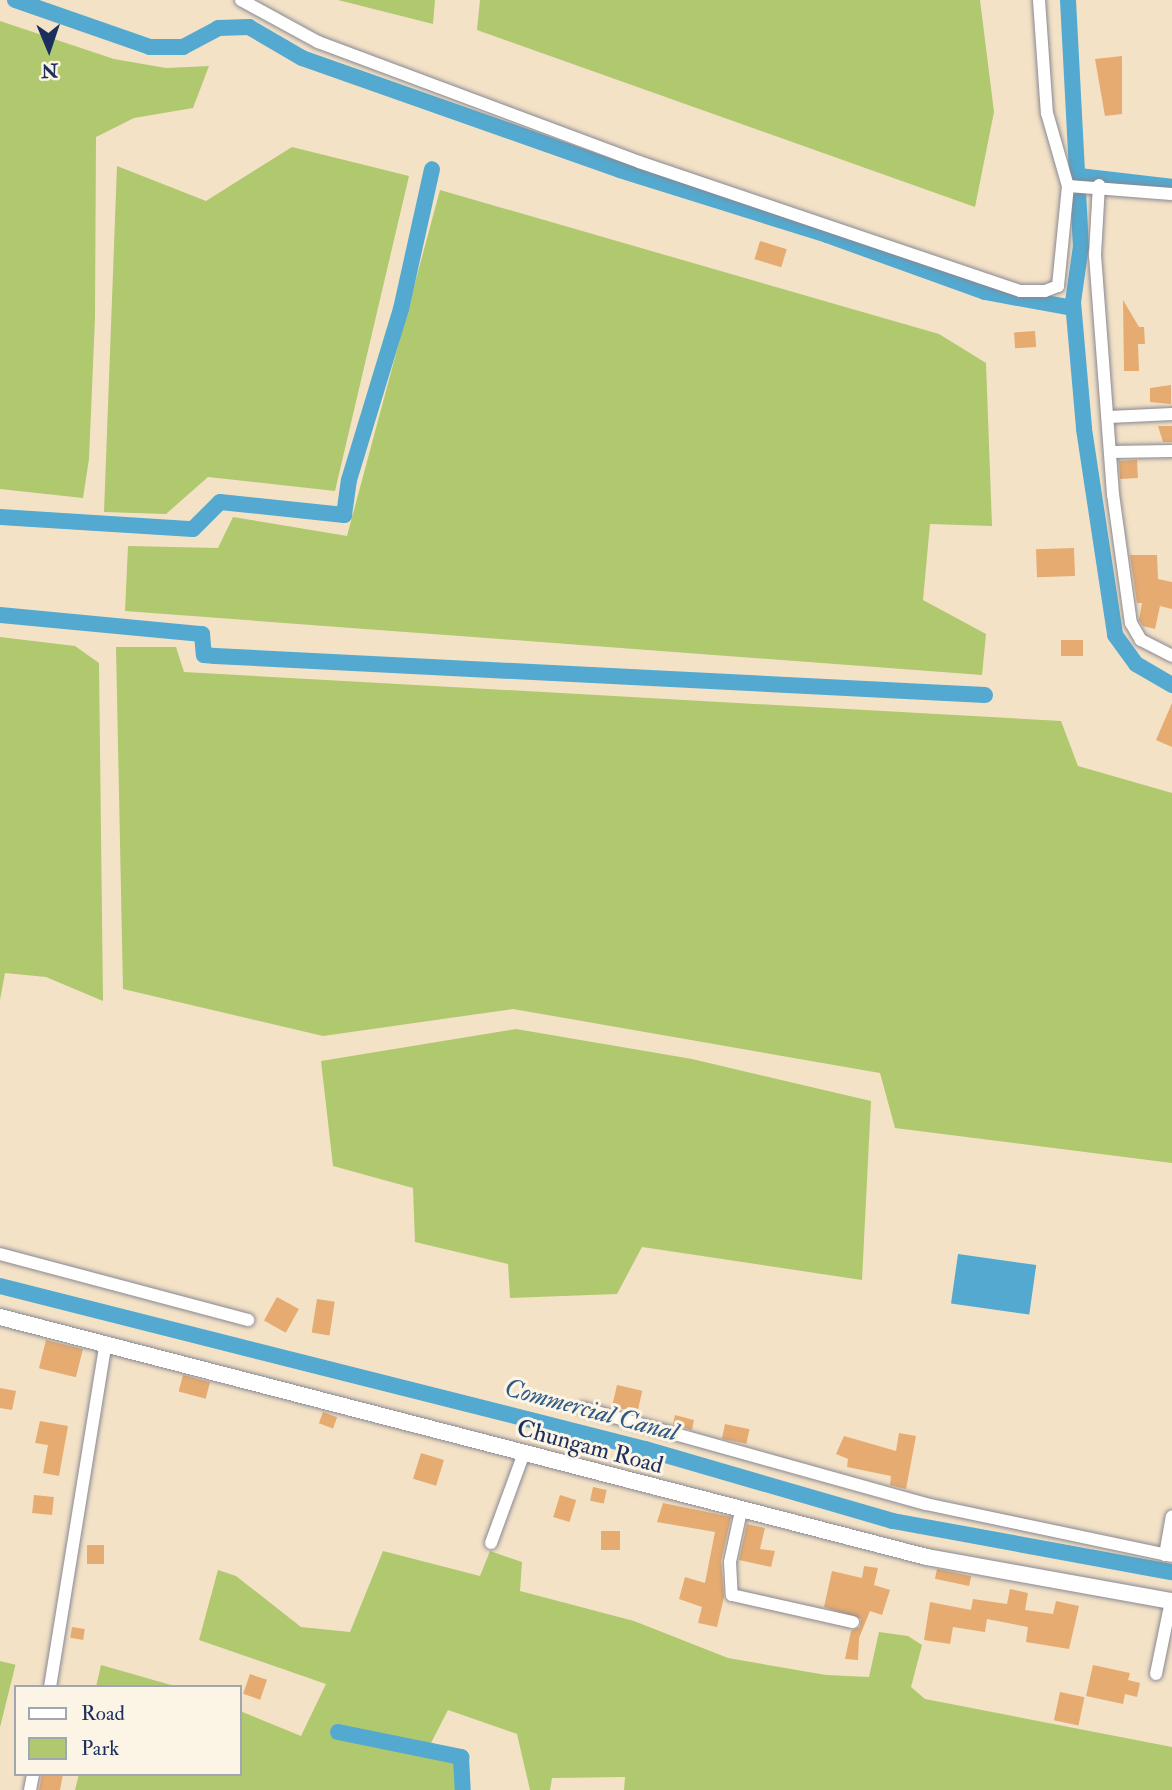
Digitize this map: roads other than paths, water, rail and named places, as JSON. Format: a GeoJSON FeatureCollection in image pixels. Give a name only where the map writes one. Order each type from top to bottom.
{"type":"FeatureCollection","features":[{"type":"Feature","properties":{"kind":"main road","name":"Chungam Road"},"geometry":{"type":"LineString","coordinates":[[0,1317],[927,1557],[1171,1601]]}},
{"type":"Feature","properties":{"kind":"street"},"geometry":{"type":"LineString","coordinates":[[241,0],[318,42],[639,162],[1020,291],[1045,291],[1058,286],[1071,185],[1047,113],[1039,0]]}},
{"type":"Feature","properties":{"kind":"street"},"geometry":{"type":"LineString","coordinates":[[1071,185],[1172,194]]}},
{"type":"Feature","properties":{"kind":"street"},"geometry":{"type":"LineString","coordinates":[[1094,186],[1095,255],[1111,452],[1131,623],[1142,640],[1172,656]]}},
{"type":"Feature","properties":{"kind":"street"},"geometry":{"type":"LineString","coordinates":[[1110,417],[1172,414]]}},
{"type":"Feature","properties":{"kind":"street"},"geometry":{"type":"LineString","coordinates":[[1111,452],[1172,451]]}},
{"type":"Feature","properties":{"kind":"street"},"geometry":{"type":"LineString","coordinates":[[0,1254],[248,1320]]}},
{"type":"Feature","properties":{"kind":"street"},"geometry":{"type":"LineString","coordinates":[[50,1685],[106,1343]]}},
{"type":"Feature","properties":{"kind":"street"},"geometry":{"type":"LineString","coordinates":[[582,1408],[926,1504],[1168,1556],[1172,1517]]}},
{"type":"Feature","properties":{"kind":"street"},"geometry":{"type":"LineString","coordinates":[[491,1543],[524,1453]]}},
{"type":"Feature","properties":{"kind":"street"},"geometry":{"type":"LineString","coordinates":[[741,1511],[730,1562],[732,1595],[853,1622]]}},
{"type":"Feature","properties":{"kind":"street"},"geometry":{"type":"LineString","coordinates":[[1156,1675],[1171,1601]]}},
{"type":"Feature","properties":{"kind":"water"},"geometry":{"type":"Polygon","coordinates":[[[958,1254],[1036,1265],[1029,1315],[951,1304],[958,1254]]]}},
{"type":"Feature","properties":{"kind":"waterway"},"geometry":{"type":"LineString","coordinates":[[15,0],[150,47],[183,47],[218,28],[249,27],[302,58],[620,170],[827,235],[985,292],[1073,308]]}},
{"type":"Feature","properties":{"kind":"waterway"},"geometry":{"type":"LineString","coordinates":[[1068,0],[1081,246],[1073,302],[1084,429],[1115,635],[1136,664],[1172,685]]}},
{"type":"Feature","properties":{"kind":"waterway"},"geometry":{"type":"LineString","coordinates":[[0,517],[193,529],[220,502],[344,515],[349,480],[401,309],[432,169]]}},
{"type":"Feature","properties":{"kind":"waterway"},"geometry":{"type":"LineString","coordinates":[[1079,176],[1172,187]]}},
{"type":"Feature","properties":{"kind":"waterway"},"geometry":{"type":"LineString","coordinates":[[0,615],[202,634],[204,655],[215,656],[985,695]]}},
{"type":"Feature","properties":{"kind":"waterway","name":"Commercial Canal"},"geometry":{"type":"LineString","coordinates":[[0,1286],[645,1449],[893,1521],[1172,1572]]}},
{"type":"Feature","properties":{"kind":"waterway"},"geometry":{"type":"LineString","coordinates":[[338,1732],[461,1757],[463,1790]]}}]}
